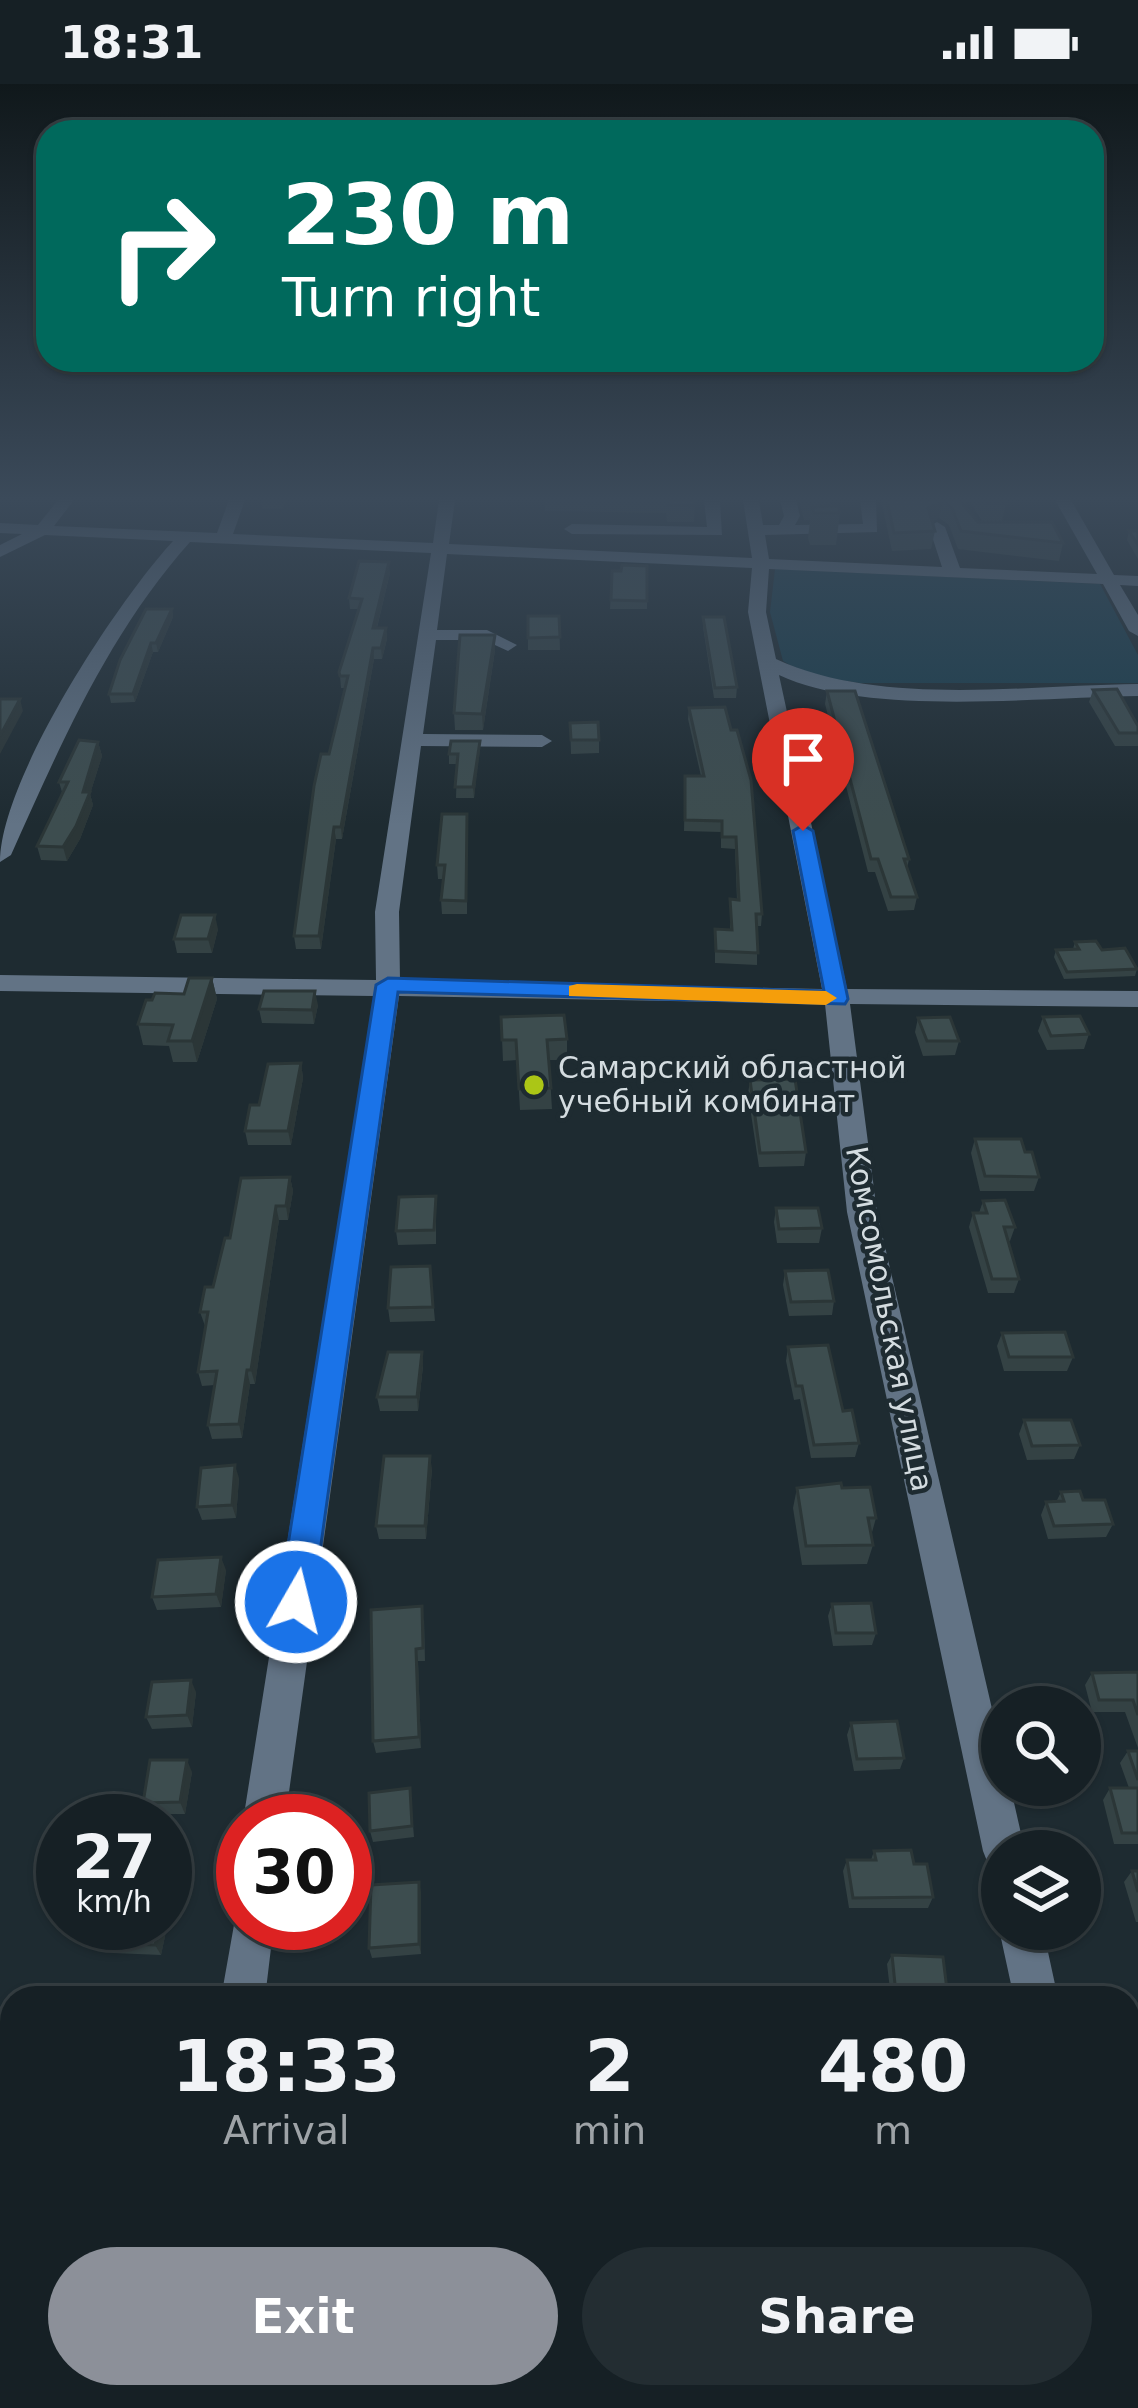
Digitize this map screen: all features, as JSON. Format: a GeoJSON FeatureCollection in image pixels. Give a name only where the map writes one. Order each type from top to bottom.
{"type":"FeatureCollection","features":[{"type":"Feature","properties":{"kind":"street"},"geometry":{"type":"LineString","coordinates":[[0,855],[91,669],[127,608]]}},
{"type":"Feature","properties":{"kind":"street"},"geometry":{"type":"LineString","coordinates":[[268,1794],[388,985],[387,913],[432,608]]}},
{"type":"Feature","properties":{"kind":"street","name":"Комсомольская улица"},"geometry":{"type":"LineString","coordinates":[[757,608],[837,999],[862,1211],[999,1830]]}},
{"type":"Feature","properties":{"kind":"street"},"geometry":{"type":"LineString","coordinates":[[428,635],[495,636],[508,645]]}},
{"type":"Feature","properties":{"kind":"street"},"geometry":{"type":"LineString","coordinates":[[770,662],[790,676],[841,689],[1138,690]]}},
{"type":"Feature","properties":{"kind":"street"},"geometry":{"type":"LineString","coordinates":[[412,740],[542,741]]}},
{"type":"Feature","properties":{"kind":"street"},"geometry":{"type":"LineString","coordinates":[[0,983],[388,985],[837,999],[1138,999]]}},
{"type":"Feature","properties":{"kind":"street"},"geometry":{"type":"LineString","coordinates":[[244,1986],[249,1950]]}},
{"type":"Feature","properties":{"kind":"street"},"geometry":{"type":"LineString","coordinates":[[1026,1950],[1033,1986]]}},
{"type":"Feature","properties":{"kind":"shaded area"},"geometry":{"type":"Polygon","coordinates":[[[1113,608],[1138,655],[1138,683],[860,683],[807,675],[783,661],[770,612],[1113,608]]]}},
{"type":"Feature","properties":{"kind":"building"},"geometry":{"type":"Polygon","coordinates":[[[359,608],[378,608],[373,628],[386,628],[381,648],[373,648],[341,827],[334,827],[319,936],[294,936],[314,786],[321,754],[329,754],[348,676],[339,672],[359,608]]]}},
{"type":"Feature","properties":{"kind":"building"},"geometry":{"type":"Polygon","coordinates":[[[146,609],[172,609],[156,643],[151,643],[133,694],[109,694],[120,660],[146,609]]]}},
{"type":"Feature","properties":{"kind":"building"},"geometry":{"type":"Polygon","coordinates":[[[528,616],[559,616],[560,637],[528,638],[528,616]]]}},
{"type":"Feature","properties":{"kind":"building"},"geometry":{"type":"Polygon","coordinates":[[[703,617],[724,617],[737,687],[715,688],[703,617]]]}},
{"type":"Feature","properties":{"kind":"building"},"geometry":{"type":"Polygon","coordinates":[[[460,635],[495,635],[482,714],[454,713],[460,635]]]}},
{"type":"Feature","properties":{"kind":"building"},"geometry":{"type":"Polygon","coordinates":[[[1117,689],[1138,733],[1119,733],[1093,690],[1117,689]]]}},
{"type":"Feature","properties":{"kind":"building"},"geometry":{"type":"Polygon","coordinates":[[[827,691],[855,691],[917,897],[891,897],[878,859],[871,859],[827,691]]]}},
{"type":"Feature","properties":{"kind":"building"},"geometry":{"type":"Polygon","coordinates":[[[0,699],[20,699],[0,736],[0,699]]]}},
{"type":"Feature","properties":{"kind":"building"},"geometry":{"type":"Polygon","coordinates":[[[725,707],[751,780],[762,914],[756,914],[758,953],[716,951],[715,929],[732,930],[730,899],[739,900],[736,837],[722,837],[722,821],[685,820],[685,776],[704,776],[689,708],[725,707]]]}},
{"type":"Feature","properties":{"kind":"building"},"geometry":{"type":"Polygon","coordinates":[[[598,722],[599,740],[571,740],[570,723],[598,722]]]}},
{"type":"Feature","properties":{"kind":"building"},"geometry":{"type":"Polygon","coordinates":[[[79,740],[98,742],[83,792],[90,792],[63,847],[37,846],[68,782],[59,782],[79,740]]]}},
{"type":"Feature","properties":{"kind":"building"},"geometry":{"type":"Polygon","coordinates":[[[451,741],[480,741],[473,787],[455,787],[458,754],[449,754],[451,741]]]}},
{"type":"Feature","properties":{"kind":"building"},"geometry":{"type":"Polygon","coordinates":[[[442,814],[467,814],[466,901],[441,900],[445,865],[437,865],[442,814]]]}},
{"type":"Feature","properties":{"kind":"building"},"geometry":{"type":"Polygon","coordinates":[[[181,915],[215,915],[208,939],[174,939],[181,915]]]}},
{"type":"Feature","properties":{"kind":"building"},"geometry":{"type":"Polygon","coordinates":[[[1096,941],[1102,950],[1125,948],[1137,969],[1067,972],[1056,950],[1079,949],[1075,942],[1096,941]]]}},
{"type":"Feature","properties":{"kind":"building"},"geometry":{"type":"Polygon","coordinates":[[[189,978],[212,978],[192,1041],[168,1041],[173,1025],[138,1024],[146,1000],[152,1000],[155,993],[184,994],[189,978]]]}},
{"type":"Feature","properties":{"kind":"building"},"geometry":{"type":"Polygon","coordinates":[[[264,991],[315,991],[312,1010],[259,1009],[264,991]]]}},
{"type":"Feature","properties":{"kind":"building"},"geometry":{"type":"Polygon","coordinates":[[[564,1015],[567,1039],[547,1040],[551,1088],[519,1089],[516,1040],[502,1040],[501,1017],[564,1015]]]}},
{"type":"Feature","properties":{"kind":"building"},"geometry":{"type":"Polygon","coordinates":[[[1080,1016],[1089,1034],[1051,1036],[1043,1017],[1080,1016]]]}},
{"type":"Feature","properties":{"kind":"building"},"geometry":{"type":"Polygon","coordinates":[[[950,1017],[959,1041],[927,1041],[918,1018],[950,1017]]]}},
{"type":"Feature","properties":{"kind":"building"},"geometry":{"type":"Polygon","coordinates":[[[301,1063],[288,1131],[245,1131],[250,1105],[259,1105],[268,1064],[301,1063]]]}},
{"type":"Feature","properties":{"kind":"building"},"geometry":{"type":"Polygon","coordinates":[[[795,1079],[806,1152],[760,1153],[750,1080],[795,1079]]]}},
{"type":"Feature","properties":{"kind":"building"},"geometry":{"type":"Polygon","coordinates":[[[975,1139],[1021,1139],[1025,1152],[1032,1152],[1039,1177],[985,1176],[975,1139]]]}},
{"type":"Feature","properties":{"kind":"building"},"geometry":{"type":"Polygon","coordinates":[[[290,1177],[286,1206],[276,1206],[239,1424],[208,1425],[217,1371],[198,1372],[208,1312],[200,1312],[205,1287],[213,1287],[225,1238],[230,1238],[241,1178],[290,1177]]]}},
{"type":"Feature","properties":{"kind":"building"},"geometry":{"type":"Polygon","coordinates":[[[436,1196],[434,1230],[396,1231],[399,1197],[436,1196]]]}},
{"type":"Feature","properties":{"kind":"building"},"geometry":{"type":"Polygon","coordinates":[[[1005,1200],[1015,1227],[1004,1227],[1019,1279],[992,1279],[973,1213],[987,1213],[983,1201],[1005,1200]]]}},
{"type":"Feature","properties":{"kind":"building"},"geometry":{"type":"Polygon","coordinates":[[[776,1208],[818,1208],[822,1228],[779,1229],[776,1208]]]}},
{"type":"Feature","properties":{"kind":"building"},"geometry":{"type":"Polygon","coordinates":[[[430,1266],[433,1307],[388,1308],[391,1267],[430,1266]]]}},
{"type":"Feature","properties":{"kind":"building"},"geometry":{"type":"Polygon","coordinates":[[[828,1270],[834,1301],[791,1302],[785,1271],[828,1270]]]}},
{"type":"Feature","properties":{"kind":"building"},"geometry":{"type":"Polygon","coordinates":[[[1065,1332],[1073,1357],[1009,1357],[1002,1333],[1065,1332]]]}},
{"type":"Feature","properties":{"kind":"building"},"geometry":{"type":"Polygon","coordinates":[[[828,1345],[843,1411],[852,1410],[859,1443],[814,1445],[788,1347],[828,1345]]]}},
{"type":"Feature","properties":{"kind":"building"},"geometry":{"type":"Polygon","coordinates":[[[388,1352],[422,1352],[417,1397],[377,1397],[388,1352]]]}},
{"type":"Feature","properties":{"kind":"building"},"geometry":{"type":"Polygon","coordinates":[[[1024,1420],[1071,1420],[1080,1445],[1032,1446],[1024,1420]]]}},
{"type":"Feature","properties":{"kind":"building"},"geometry":{"type":"Polygon","coordinates":[[[384,1456],[430,1456],[425,1526],[376,1526],[384,1456]]]}},
{"type":"Feature","properties":{"kind":"building"},"geometry":{"type":"Polygon","coordinates":[[[235,1465],[232,1505],[197,1507],[201,1468],[235,1465]]]}},
{"type":"Feature","properties":{"kind":"building"},"geometry":{"type":"Polygon","coordinates":[[[841,1483],[842,1488],[870,1487],[876,1518],[868,1518],[873,1545],[806,1546],[797,1488],[841,1483]]]}},
{"type":"Feature","properties":{"kind":"building"},"geometry":{"type":"Polygon","coordinates":[[[1080,1491],[1083,1500],[1105,1500],[1113,1524],[1054,1526],[1046,1502],[1064,1501],[1061,1492],[1080,1491]]]}},
{"type":"Feature","properties":{"kind":"building"},"geometry":{"type":"Polygon","coordinates":[[[221,1557],[216,1594],[152,1597],[158,1560],[221,1557]]]}},
{"type":"Feature","properties":{"kind":"building"},"geometry":{"type":"Polygon","coordinates":[[[871,1603],[876,1633],[836,1633],[832,1604],[871,1603]]]}},
{"type":"Feature","properties":{"kind":"building"},"geometry":{"type":"Polygon","coordinates":[[[422,1606],[423,1648],[416,1649],[419,1737],[373,1741],[371,1610],[422,1606]]]}},
{"type":"Feature","properties":{"kind":"building"},"geometry":{"type":"Polygon","coordinates":[[[1138,1672],[1138,1715],[1133,1700],[1101,1700],[1101,1686],[1095,1686],[1092,1673],[1138,1672]]]}},
{"type":"Feature","properties":{"kind":"building"},"geometry":{"type":"Polygon","coordinates":[[[191,1680],[187,1715],[146,1717],[152,1682],[191,1680]]]}},
{"type":"Feature","properties":{"kind":"building"},"geometry":{"type":"Polygon","coordinates":[[[897,1721],[904,1758],[857,1759],[851,1723],[897,1721]]]}},
{"type":"Feature","properties":{"kind":"building"},"geometry":{"type":"Polygon","coordinates":[[[1128,1751],[1138,1751],[1138,1780],[1128,1751]]]}},
{"type":"Feature","properties":{"kind":"building"},"geometry":{"type":"Polygon","coordinates":[[[150,1760],[187,1760],[181,1794],[144,1794],[150,1760]]]}},
{"type":"Feature","properties":{"kind":"building"},"geometry":{"type":"Polygon","coordinates":[[[410,1788],[412,1826],[372,1831],[369,1793],[410,1788]]]}},
{"type":"Feature","properties":{"kind":"building"},"geometry":{"type":"Polygon","coordinates":[[[1110,1788],[1138,1788],[1138,1833],[1122,1833],[1110,1788]]]}},
{"type":"Feature","properties":{"kind":"building"},"geometry":{"type":"Polygon","coordinates":[[[911,1850],[914,1864],[927,1864],[933,1897],[853,1898],[847,1860],[876,1860],[874,1851],[911,1850]]]}},
{"type":"Feature","properties":{"kind":"building"},"geometry":{"type":"Polygon","coordinates":[[[419,1882],[419,1944],[372,1948],[372,1885],[419,1882]]]}},
{"type":"Feature","properties":{"kind":"building"},"geometry":{"type":"Polygon","coordinates":[[[892,1955],[943,1957],[947,1986],[895,1986],[892,1955]]]}},
{"type":"Feature","properties":{"kind":"slow traffic"},"geometry":{"type":"LineString","coordinates":[[577,991],[826,998]]}},
{"type":"Feature","properties":{"kind":"place","name":"Самарский областной учебный комбинат"},"geometry":{"type":"Point","coordinates":[534,1085]}},
{"type":"Feature","properties":{"kind":"route"},"geometry":{"type":"LineString","coordinates":[[296,1602],[388,985],[837,999],[803,831]]}}]}
